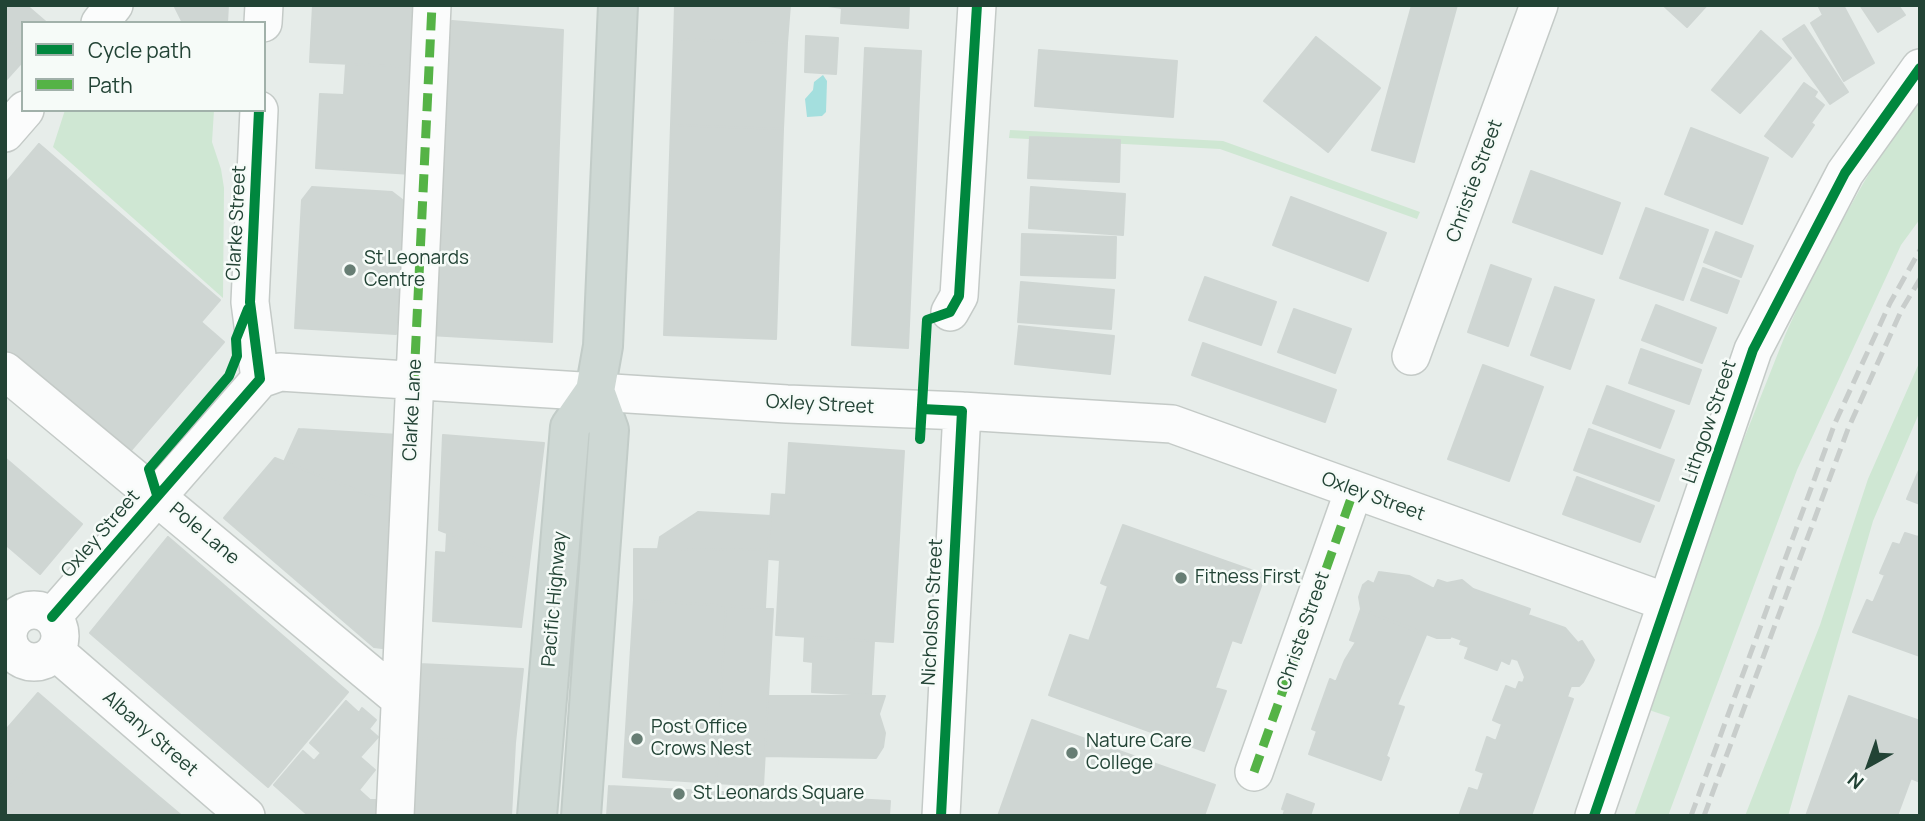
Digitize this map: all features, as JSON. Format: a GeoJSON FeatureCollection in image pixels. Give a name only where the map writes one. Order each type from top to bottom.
{"type":"FeatureCollection","features":[{"type":"Feature","properties":{"kind":"main road","name":"Pacific Highway"},"geometry":{"type":"LineString","coordinates":[[537,816],[570,426],[595,391],[604,333],[618,5]]}},
{"type":"Feature","properties":{"kind":"main road","name":"Pacific Highway"},"geometry":{"type":"LineString","coordinates":[[581,816],[609,430],[595,391]]}},
{"type":"Feature","properties":{"kind":"street"},"geometry":{"type":"LineString","coordinates":[[102,21],[114,5]]}},
{"type":"Feature","properties":{"kind":"street","name":"Clarke Lane"},"geometry":{"type":"LineString","coordinates":[[395,816],[432,5]]}},
{"type":"Feature","properties":{"kind":"street"},"geometry":{"type":"LineString","coordinates":[[950,312],[959,296],[977,5]]}},
{"type":"Feature","properties":{"kind":"street","name":"Christie Street"},"geometry":{"type":"LineString","coordinates":[[1410,356],[1539,5]]}},
{"type":"Feature","properties":{"kind":"street","name":"Lithgow Street"},"geometry":{"type":"LineString","coordinates":[[1594,816],[1753,350],[1845,173],[1920,68]]}},
{"type":"Feature","properties":{"kind":"street"},"geometry":{"type":"LineString","coordinates":[[5,133],[23,112]]}},
{"type":"Feature","properties":{"kind":"street","name":"Clarke Street"},"geometry":{"type":"LineString","coordinates":[[259,112],[250,302],[260,379]]}},
{"type":"Feature","properties":{"kind":"street","name":"Pole Lane"},"geometry":{"type":"LineString","coordinates":[[5,371],[43,394],[131,477],[157,495],[400,699]]}},
{"type":"Feature","properties":{"kind":"street","name":"Oxley Street"},"geometry":{"type":"LineString","coordinates":[[54,634],[157,495],[260,379],[279,372],[787,404],[1172,424],[1666,602]]}},
{"type":"Feature","properties":{"kind":"street","name":"Nicholson Street"},"geometry":{"type":"LineString","coordinates":[[940,816],[962,411]]}},
{"type":"Feature","properties":{"kind":"street","name":"Christe Street"},"geometry":{"type":"LineString","coordinates":[[1254,772],[1354,490]]}},
{"type":"Feature","properties":{"kind":"street"},"geometry":{"type":"LineString","coordinates":[[32,610],[43,612],[54,634],[47,659],[11,663],[10,616],[32,610]]}},
{"type":"Feature","properties":{"kind":"street","name":"Albany Street"},"geometry":{"type":"LineString","coordinates":[[54,634],[246,816]]}},
{"type":"Feature","properties":{"kind":"green space"},"geometry":{"type":"Polygon","coordinates":[[[1920,101],[1920,219],[1901,245],[1797,470],[1668,816],[1634,816],[1670,717],[1646,709],[1705,551],[1730,474],[1786,333],[1815,269],[1864,182],[1900,124],[1920,101]]]}},
{"type":"Feature","properties":{"kind":"green space"},"geometry":{"type":"Polygon","coordinates":[[[64,112],[214,112],[212,142],[224,188],[223,298],[53,147],[64,112]]]}},
{"type":"Feature","properties":{"kind":"green space"},"geometry":{"type":"Polygon","coordinates":[[[1010,130],[1223,141],[1420,212],[1417,219],[1220,149],[1009,138],[1010,130]]]}},
{"type":"Feature","properties":{"kind":"green space"},"geometry":{"type":"Polygon","coordinates":[[[1920,361],[1920,411],[1873,521],[1788,816],[1745,816],[1820,625],[1868,479],[1920,361]]]}},
{"type":"Feature","properties":{"kind":"water"},"geometry":{"type":"Polygon","coordinates":[[[823,75],[827,81],[826,112],[822,116],[807,117],[805,99],[813,90],[814,82],[823,75]]]}},
{"type":"Feature","properties":{"kind":"building"},"geometry":{"type":"Polygon","coordinates":[[[5,5],[26,5],[45,21],[21,21],[21,50],[5,37],[5,5]]]}},
{"type":"Feature","properties":{"kind":"building"},"geometry":{"type":"Polygon","coordinates":[[[174,5],[228,5],[227,21],[182,21],[174,5]]]}},
{"type":"Feature","properties":{"kind":"building"},"geometry":{"type":"Polygon","coordinates":[[[313,5],[420,5],[417,67],[310,62],[313,5]]]}},
{"type":"Feature","properties":{"kind":"building"},"geometry":{"type":"Polygon","coordinates":[[[675,5],[790,5],[787,43],[674,39],[675,5]]]}},
{"type":"Feature","properties":{"kind":"building"},"geometry":{"type":"Polygon","coordinates":[[[821,5],[909,5],[908,28],[841,23],[842,8],[821,5]]]}},
{"type":"Feature","properties":{"kind":"building"},"geometry":{"type":"Polygon","coordinates":[[[1412,5],[1457,5],[1414,162],[1372,150],[1412,5]]]}},
{"type":"Feature","properties":{"kind":"building"},"geometry":{"type":"Polygon","coordinates":[[[1663,5],[1707,5],[1687,27],[1663,5]]]}},
{"type":"Feature","properties":{"kind":"building"},"geometry":{"type":"Polygon","coordinates":[[[1818,5],[1843,5],[1874,63],[1844,81],[1811,23],[1823,15],[1818,5]]]}},
{"type":"Feature","properties":{"kind":"building"},"geometry":{"type":"Polygon","coordinates":[[[1860,5],[1898,5],[1905,15],[1878,32],[1860,5]]]}},
{"type":"Feature","properties":{"kind":"building"},"geometry":{"type":"Polygon","coordinates":[[[452,21],[563,30],[552,342],[429,335],[452,21]]]}},
{"type":"Feature","properties":{"kind":"building"},"geometry":{"type":"Polygon","coordinates":[[[1804,25],[1848,92],[1830,104],[1783,39],[1804,25]]]}},
{"type":"Feature","properties":{"kind":"building"},"geometry":{"type":"Polygon","coordinates":[[[1761,31],[1791,58],[1740,113],[1712,90],[1761,31]]]}},
{"type":"Feature","properties":{"kind":"building"},"geometry":{"type":"Polygon","coordinates":[[[806,36],[838,38],[836,74],[805,72],[806,36]]]}},
{"type":"Feature","properties":{"kind":"building"},"geometry":{"type":"Polygon","coordinates":[[[5,37],[21,50],[21,63],[5,81],[5,37]]]}},
{"type":"Feature","properties":{"kind":"building"},"geometry":{"type":"Polygon","coordinates":[[[1316,37],[1380,88],[1328,152],[1264,101],[1316,37]]]}},
{"type":"Feature","properties":{"kind":"building"},"geometry":{"type":"Polygon","coordinates":[[[674,39],[787,43],[783,129],[671,125],[674,39]]]}},
{"type":"Feature","properties":{"kind":"building"},"geometry":{"type":"Polygon","coordinates":[[[865,48],[921,51],[908,348],[852,345],[865,48]]]}},
{"type":"Feature","properties":{"kind":"building"},"geometry":{"type":"Polygon","coordinates":[[[1039,50],[1177,61],[1173,117],[1035,106],[1039,50]]]}},
{"type":"Feature","properties":{"kind":"building"},"geometry":{"type":"Polygon","coordinates":[[[346,64],[417,67],[412,174],[316,168],[320,94],[344,95],[346,64]]]}},
{"type":"Feature","properties":{"kind":"building"},"geometry":{"type":"Polygon","coordinates":[[[1804,83],[1817,92],[1814,97],[1824,105],[1792,157],[1765,136],[1804,83]]]}},
{"type":"Feature","properties":{"kind":"building"},"geometry":{"type":"Polygon","coordinates":[[[671,125],[783,129],[776,339],[664,335],[671,125]]]}},
{"type":"Feature","properties":{"kind":"building"},"geometry":{"type":"Polygon","coordinates":[[[1691,128],[1768,158],[1742,224],[1665,194],[1691,128]]]}},
{"type":"Feature","properties":{"kind":"building"},"geometry":{"type":"Polygon","coordinates":[[[1030,137],[1120,140],[1119,182],[1028,178],[1030,137]]]}},
{"type":"Feature","properties":{"kind":"building"},"geometry":{"type":"Polygon","coordinates":[[[39,144],[220,300],[201,322],[224,342],[126,456],[5,353],[5,184],[39,144]]]}},
{"type":"Feature","properties":{"kind":"building"},"geometry":{"type":"Polygon","coordinates":[[[1531,171],[1620,203],[1602,254],[1513,222],[1531,171]]]}},
{"type":"Feature","properties":{"kind":"building","name":"St Leonards Centre"},"geometry":{"type":"Polygon","coordinates":[[[312,187],[392,192],[405,202],[407,211],[396,334],[295,328],[302,200],[312,187]]]}},
{"type":"Feature","properties":{"kind":"building"},"geometry":{"type":"Polygon","coordinates":[[[1031,187],[1125,194],[1123,235],[1029,228],[1031,187]]]}},
{"type":"Feature","properties":{"kind":"building"},"geometry":{"type":"Polygon","coordinates":[[[1291,197],[1386,233],[1368,281],[1273,245],[1291,197]]]}},
{"type":"Feature","properties":{"kind":"building"},"geometry":{"type":"Polygon","coordinates":[[[1646,208],[1708,230],[1683,300],[1620,278],[1646,208]]]}},
{"type":"Feature","properties":{"kind":"building"},"geometry":{"type":"Polygon","coordinates":[[[1716,232],[1753,246],[1741,277],[1704,262],[1716,232]]]}},
{"type":"Feature","properties":{"kind":"building"},"geometry":{"type":"Polygon","coordinates":[[[1022,234],[1116,237],[1115,278],[1021,275],[1022,234]]]}},
{"type":"Feature","properties":{"kind":"building"},"geometry":{"type":"Polygon","coordinates":[[[1491,265],[1531,279],[1508,346],[1468,332],[1491,265]]]}},
{"type":"Feature","properties":{"kind":"building"},"geometry":{"type":"Polygon","coordinates":[[[1703,268],[1739,281],[1727,313],[1691,300],[1703,268]]]}},
{"type":"Feature","properties":{"kind":"building"},"geometry":{"type":"Polygon","coordinates":[[[1205,277],[1276,302],[1261,345],[1189,320],[1205,277]]]}},
{"type":"Feature","properties":{"kind":"building"},"geometry":{"type":"Polygon","coordinates":[[[1021,282],[1114,290],[1111,329],[1018,322],[1021,282]]]}},
{"type":"Feature","properties":{"kind":"building"},"geometry":{"type":"Polygon","coordinates":[[[1555,287],[1594,300],[1570,369],[1531,355],[1555,287]]]}},
{"type":"Feature","properties":{"kind":"building"},"geometry":{"type":"Polygon","coordinates":[[[1656,305],[1716,328],[1702,363],[1642,340],[1656,305]]]}},
{"type":"Feature","properties":{"kind":"building"},"geometry":{"type":"Polygon","coordinates":[[[1294,309],[1351,329],[1335,373],[1278,352],[1294,309]]]}},
{"type":"Feature","properties":{"kind":"building"},"geometry":{"type":"Polygon","coordinates":[[[1019,326],[1114,336],[1110,374],[1015,364],[1019,326]]]}},
{"type":"Feature","properties":{"kind":"building"},"geometry":{"type":"Polygon","coordinates":[[[1203,343],[1336,390],[1325,422],[1192,375],[1203,343]]]}},
{"type":"Feature","properties":{"kind":"building"},"geometry":{"type":"Polygon","coordinates":[[[1641,349],[1701,370],[1689,404],[1629,383],[1641,349]]]}},
{"type":"Feature","properties":{"kind":"building"},"geometry":{"type":"Polygon","coordinates":[[[1483,365],[1543,387],[1509,481],[1448,459],[1483,365]]]}},
{"type":"Feature","properties":{"kind":"building"},"geometry":{"type":"Polygon","coordinates":[[[1607,386],[1674,411],[1660,448],[1593,423],[1607,386]]]}},
{"type":"Feature","properties":{"kind":"building"},"geometry":{"type":"Polygon","coordinates":[[[299,429],[399,435],[395,505],[284,462],[299,429]]]}},
{"type":"Feature","properties":{"kind":"building"},"geometry":{"type":"Polygon","coordinates":[[[1589,429],[1674,460],[1659,501],[1574,470],[1589,429]]]}},
{"type":"Feature","properties":{"kind":"building"},"geometry":{"type":"Polygon","coordinates":[[[443,435],[544,443],[529,564],[439,530],[443,435]]]}},
{"type":"Feature","properties":{"kind":"building"},"geometry":{"type":"Polygon","coordinates":[[[789,443],[904,451],[893,642],[776,635],[780,560],[769,559],[768,550],[772,494],[786,495],[789,443]]]}},
{"type":"Feature","properties":{"kind":"building"},"geometry":{"type":"Polygon","coordinates":[[[5,458],[82,524],[40,574],[5,544],[5,458]]]}},
{"type":"Feature","properties":{"kind":"building"},"geometry":{"type":"Polygon","coordinates":[[[275,458],[395,505],[390,649],[374,647],[224,518],[275,458]]]}},
{"type":"Feature","properties":{"kind":"building"},"geometry":{"type":"Polygon","coordinates":[[[1920,468],[1920,504],[1907,499],[1920,468]]]}},
{"type":"Feature","properties":{"kind":"building"},"geometry":{"type":"Polygon","coordinates":[[[1577,477],[1654,506],[1640,542],[1563,514],[1577,477]]]}},
{"type":"Feature","properties":{"kind":"building"},"geometry":{"type":"Polygon","coordinates":[[[698,512],[771,516],[768,550],[658,549],[660,537],[698,512]]]}},
{"type":"Feature","properties":{"kind":"building"},"geometry":{"type":"Polygon","coordinates":[[[1123,525],[1265,575],[1241,643],[1232,640],[1215,688],[1226,691],[1204,751],[1049,695],[1070,635],[1089,641],[1108,586],[1101,583],[1123,525]]]}},
{"type":"Feature","properties":{"kind":"building"},"geometry":{"type":"Polygon","coordinates":[[[447,533],[529,564],[521,627],[433,621],[436,552],[446,553],[447,533]]]}},
{"type":"Feature","properties":{"kind":"building"},"geometry":{"type":"Polygon","coordinates":[[[1905,533],[1918,537],[1920,534],[1920,656],[1853,632],[1867,600],[1873,603],[1885,575],[1880,573],[1893,543],[1900,545],[1905,533]]]}},
{"type":"Feature","properties":{"kind":"building"},"geometry":{"type":"Polygon","coordinates":[[[168,537],[348,692],[268,787],[90,633],[168,537]]]}},
{"type":"Feature","properties":{"kind":"building"},"geometry":{"type":"Polygon","coordinates":[[[634,549],[768,550],[765,608],[634,600],[634,549]]]}},
{"type":"Feature","properties":{"kind":"building"},"geometry":{"type":"Polygon","coordinates":[[[1379,572],[1409,576],[1434,589],[1438,580],[1447,583],[1462,580],[1473,589],[1530,609],[1528,615],[1565,628],[1578,643],[1582,641],[1594,660],[1583,682],[1579,686],[1571,686],[1567,697],[1573,699],[1531,816],[1459,816],[1469,788],[1478,791],[1484,773],[1476,770],[1487,737],[1496,741],[1502,724],[1493,720],[1506,686],[1516,690],[1519,682],[1523,683],[1525,677],[1518,660],[1511,658],[1509,664],[1501,660],[1497,670],[1465,658],[1469,647],[1460,644],[1462,640],[1451,636],[1437,638],[1361,609],[1359,597],[1363,585],[1368,581],[1374,584],[1379,572]]]}},
{"type":"Feature","properties":{"kind":"building"},"geometry":{"type":"Polygon","coordinates":[[[634,600],[726,606],[716,783],[623,777],[634,600]]]}},
{"type":"Feature","properties":{"kind":"building"},"geometry":{"type":"Polygon","coordinates":[[[726,606],[773,609],[763,786],[716,783],[726,606]]]}},
{"type":"Feature","properties":{"kind":"building"},"geometry":{"type":"Polygon","coordinates":[[[1361,609],[1426,635],[1397,705],[1404,707],[1386,756],[1389,758],[1381,780],[1309,754],[1317,731],[1312,729],[1330,679],[1336,682],[1356,642],[1350,640],[1361,609]]]}},
{"type":"Feature","properties":{"kind":"building"},"geometry":{"type":"Polygon","coordinates":[[[805,637],[874,641],[871,695],[812,692],[813,662],[804,661],[805,637]]]}},
{"type":"Feature","properties":{"kind":"building"},"geometry":{"type":"Polygon","coordinates":[[[419,664],[523,669],[515,743],[415,738],[419,664]]]}},
{"type":"Feature","properties":{"kind":"building"},"geometry":{"type":"Polygon","coordinates":[[[38,693],[68,719],[5,792],[5,731],[38,693]]]}},
{"type":"Feature","properties":{"kind":"building"},"geometry":{"type":"Polygon","coordinates":[[[768,696],[885,696],[879,714],[885,733],[883,747],[876,758],[765,756],[768,696]]]}},
{"type":"Feature","properties":{"kind":"building"},"geometry":{"type":"Polygon","coordinates":[[[1849,696],[1920,721],[1920,782],[1911,778],[1897,816],[1806,816],[1849,696]]]}},
{"type":"Feature","properties":{"kind":"building"},"geometry":{"type":"Polygon","coordinates":[[[346,701],[359,713],[362,708],[376,720],[369,729],[378,737],[360,757],[375,770],[359,790],[370,800],[378,800],[377,816],[309,816],[274,785],[303,751],[314,761],[321,753],[310,743],[346,701]]]}},
{"type":"Feature","properties":{"kind":"building"},"geometry":{"type":"Polygon","coordinates":[[[68,719],[157,795],[140,816],[5,816],[5,792],[68,719]]]}},
{"type":"Feature","properties":{"kind":"building","name":"Nature Care College"},"geometry":{"type":"Polygon","coordinates":[[[1032,720],[1215,785],[1204,816],[998,816],[1032,720]]]}},
{"type":"Feature","properties":{"kind":"building"},"geometry":{"type":"Polygon","coordinates":[[[415,738],[515,743],[511,816],[413,816],[415,738]]]}},
{"type":"Feature","properties":{"kind":"building","name":"St Leonards Square"},"geometry":{"type":"Polygon","coordinates":[[[609,786],[890,801],[889,816],[607,816],[609,786]]]}},
{"type":"Feature","properties":{"kind":"building"},"geometry":{"type":"Polygon","coordinates":[[[1287,794],[1314,804],[1310,816],[1283,816],[1285,810],[1282,809],[1287,794]]]}},
{"type":"Feature","properties":{"kind":"building"},"geometry":{"type":"Polygon","coordinates":[[[157,795],[182,816],[140,816],[157,795]]]}},
{"type":"Feature","properties":{"kind":"railway"},"geometry":{"type":"LineString","coordinates":[[1691,816],[1835,423],[1890,303],[1920,250]]}},
{"type":"Feature","properties":{"kind":"railway"},"geometry":{"type":"LineString","coordinates":[[1704,816],[1848,429],[1902,309],[1920,279]]}},
{"type":"Feature","properties":{"kind":"marked path"},"geometry":{"type":"LineString","coordinates":[[414,381],[432,5]]}},
{"type":"Feature","properties":{"kind":"marked path"},"geometry":{"type":"LineString","coordinates":[[1254,772],[1354,490]]}},
{"type":"Feature","properties":{"kind":"cycle path"},"geometry":{"type":"LineString","coordinates":[[920,439],[927,320],[950,312],[959,296],[977,5]]}},
{"type":"Feature","properties":{"kind":"cycle path"},"geometry":{"type":"LineString","coordinates":[[1594,816],[1753,350],[1845,173],[1920,68]]}},
{"type":"Feature","properties":{"kind":"cycle path"},"geometry":{"type":"LineString","coordinates":[[52,617],[260,379],[250,302],[259,112]]}},
{"type":"Feature","properties":{"kind":"cycle path"},"geometry":{"type":"LineString","coordinates":[[157,495],[149,469],[229,376],[237,356],[236,339],[248,309]]}},
{"type":"Feature","properties":{"kind":"cycle path"},"geometry":{"type":"LineString","coordinates":[[922,409],[962,411],[941,816]]}},
{"type":"Feature","properties":{"kind":"place","name":"St Leonards Centre"},"geometry":{"type":"Point","coordinates":[350,270]}},
{"type":"Feature","properties":{"kind":"place","name":"Fitness First"},"geometry":{"type":"Point","coordinates":[1181,578]}},
{"type":"Feature","properties":{"kind":"place","name":"Post Office Crows Nest"},"geometry":{"type":"Point","coordinates":[637,739]}},
{"type":"Feature","properties":{"kind":"place","name":"Nature Care College"},"geometry":{"type":"Point","coordinates":[1072,753]}},
{"type":"Feature","properties":{"kind":"place","name":"St Leonards Square"},"geometry":{"type":"Point","coordinates":[679,794]}}]}
